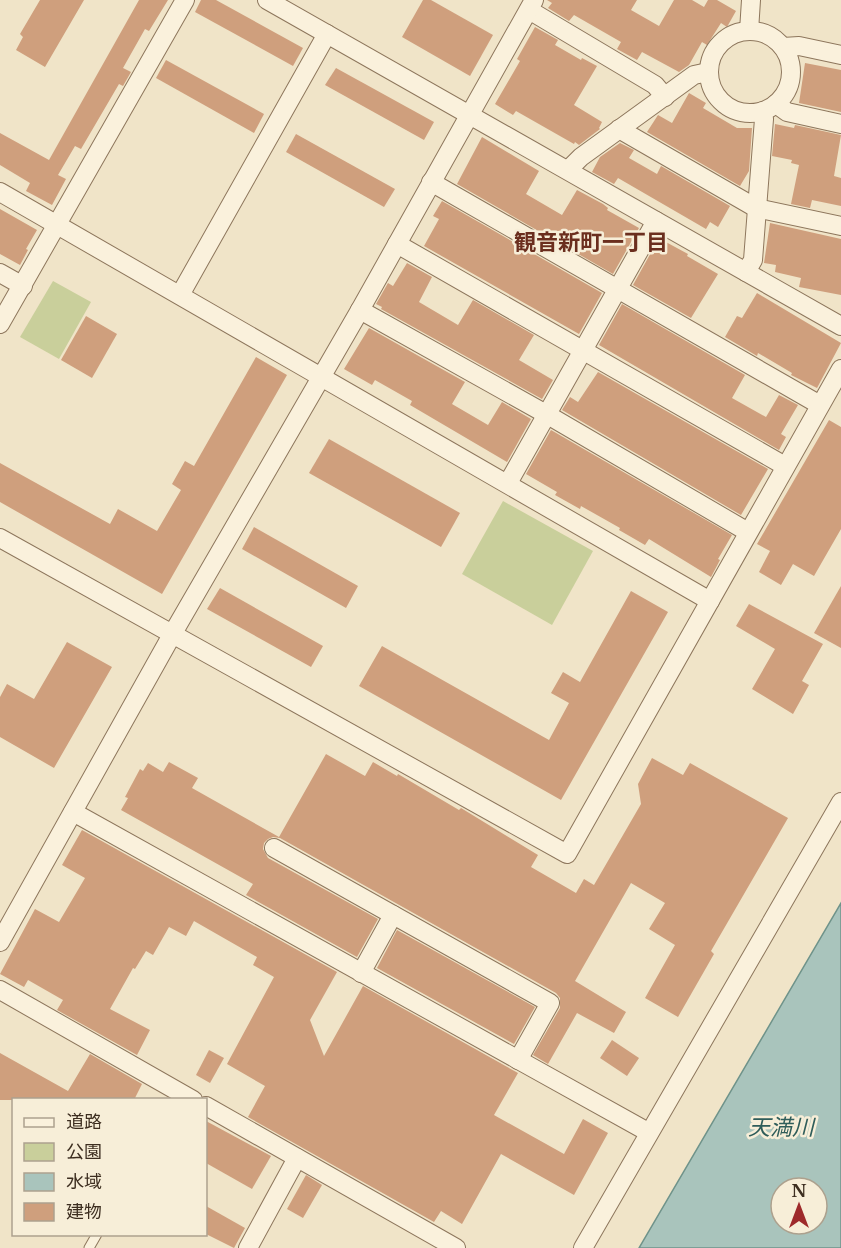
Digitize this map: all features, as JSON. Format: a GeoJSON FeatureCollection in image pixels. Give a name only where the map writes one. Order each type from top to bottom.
{"type":"FeatureCollection","features":[{"type":"Feature","properties":{"kind":"street"},"geometry":{"type":"LineString","coordinates":[[0,324],[185,0]]}},
{"type":"Feature","properties":{"kind":"street"},"geometry":{"type":"LineString","coordinates":[[267,0],[841,326]]}},
{"type":"Feature","properties":{"kind":"street"},"geometry":{"type":"LineString","coordinates":[[745,3],[749,31]]}},
{"type":"Feature","properties":{"kind":"street"},"geometry":{"type":"LineString","coordinates":[[0,942],[173,633],[360,310],[531,5],[655,85],[665,97]]}},
{"type":"Feature","properties":{"kind":"street"},"geometry":{"type":"LineString","coordinates":[[749,31],[767,34],[783,47],[790,63],[790,82],[781,99],[769,108],[748,113],[726,106],[714,93],[708,72],[711,57],[721,42],[735,33],[749,31]]}},
{"type":"Feature","properties":{"kind":"street"},"geometry":{"type":"LineString","coordinates":[[180,295],[327,34]]}},
{"type":"Feature","properties":{"kind":"street"},"geometry":{"type":"LineString","coordinates":[[783,47],[799,46],[841,55]]}},
{"type":"Feature","properties":{"kind":"street"},"geometry":{"type":"LineString","coordinates":[[568,170],[581,157],[694,75],[708,72]]}},
{"type":"Feature","properties":{"kind":"street"},"geometry":{"type":"LineString","coordinates":[[769,108],[841,124]]}},
{"type":"Feature","properties":{"kind":"street"},"geometry":{"type":"LineString","coordinates":[[746,272],[753,260],[764,119],[769,108]]}},
{"type":"Feature","properties":{"kind":"street"},"geometry":{"type":"LineString","coordinates":[[619,129],[756,208],[841,226]]}},
{"type":"Feature","properties":{"kind":"street"},"geometry":{"type":"LineString","coordinates":[[432,182],[820,405]]}},
{"type":"Feature","properties":{"kind":"street"},"geometry":{"type":"LineString","coordinates":[[0,192],[710,601]]}},
{"type":"Feature","properties":{"kind":"street"},"geometry":{"type":"LineString","coordinates":[[508,483],[656,221]]}},
{"type":"Feature","properties":{"kind":"street"},"geometry":{"type":"LineString","coordinates":[[397,244],[785,466]]}},
{"type":"Feature","properties":{"kind":"street"},"geometry":{"type":"LineString","coordinates":[[0,273],[23,286]]}},
{"type":"Feature","properties":{"kind":"street"},"geometry":{"type":"LineString","coordinates":[[360,310],[748,531]]}},
{"type":"Feature","properties":{"kind":"street"},"geometry":{"type":"LineString","coordinates":[[0,538],[567,854],[841,369]]}},
{"type":"Feature","properties":{"kind":"street"},"geometry":{"type":"LineString","coordinates":[[583,1248],[648,1132],[841,802]]}},
{"type":"Feature","properties":{"kind":"street"},"geometry":{"type":"LineString","coordinates":[[73,812],[648,1132]]}},
{"type":"Feature","properties":{"kind":"street"},"geometry":{"type":"LineString","coordinates":[[274,848],[550,1003],[518,1060]]}},
{"type":"Feature","properties":{"kind":"street"},"geometry":{"type":"LineString","coordinates":[[361,973],[393,915]]}},
{"type":"Feature","properties":{"kind":"street"},"geometry":{"type":"LineString","coordinates":[[0,990],[186,1098]]}},
{"type":"Feature","properties":{"kind":"street"},"geometry":{"type":"LineString","coordinates":[[207,1107],[456,1248]]}},
{"type":"Feature","properties":{"kind":"street"},"geometry":{"type":"LineString","coordinates":[[248,1248],[297,1158]]}},
{"type":"Feature","properties":{"kind":"green space"},"geometry":{"type":"Polygon","coordinates":[[[53,281],[91,302],[59,359],[20,337],[53,281]]]}},
{"type":"Feature","properties":{"kind":"green space"},"geometry":{"type":"Polygon","coordinates":[[[503,501],[593,551],[552,625],[462,574],[503,501]]]}},
{"type":"Feature","properties":{"kind":"water","name":"天満川"},"geometry":{"type":"Polygon","coordinates":[[[841,903],[841,1248],[639,1248],[841,903]]]}},
{"type":"Feature","properties":{"kind":"building"},"geometry":{"type":"Polygon","coordinates":[[[40,0],[84,0],[45,67],[16,50],[23,37],[20,34],[40,0]]]}},
{"type":"Feature","properties":{"kind":"building"},"geometry":{"type":"Polygon","coordinates":[[[139,0],[168,0],[149,31],[145,29],[123,68],[131,72],[123,86],[119,84],[81,149],[75,146],[58,175],[66,179],[52,205],[26,191],[30,183],[0,165],[0,133],[49,160],[139,0]]]}},
{"type":"Feature","properties":{"kind":"building"},"geometry":{"type":"Polygon","coordinates":[[[201,0],[216,0],[303,48],[293,66],[195,12],[201,0]]]}},
{"type":"Feature","properties":{"kind":"building"},"geometry":{"type":"Polygon","coordinates":[[[423,0],[431,0],[493,35],[470,76],[402,37],[423,0]]]}},
{"type":"Feature","properties":{"kind":"building"},"geometry":{"type":"Polygon","coordinates":[[[547,0],[637,0],[631,10],[659,26],[674,0],[692,0],[704,7],[708,0],[717,0],[736,11],[727,27],[721,23],[707,45],[702,42],[689,65],[679,72],[642,52],[637,60],[617,49],[621,42],[574,15],[569,21],[548,8],[552,3],[547,0]]]}},
{"type":"Feature","properties":{"kind":"building"},"geometry":{"type":"Polygon","coordinates":[[[535,27],[558,40],[555,45],[597,66],[574,105],[602,122],[600,129],[579,145],[516,111],[513,115],[495,104],[520,61],[517,59],[535,27]]]}},
{"type":"Feature","properties":{"kind":"building"},"geometry":{"type":"Polygon","coordinates":[[[166,60],[264,114],[254,133],[156,78],[166,60]]]}},
{"type":"Feature","properties":{"kind":"building"},"geometry":{"type":"Polygon","coordinates":[[[805,63],[841,70],[841,112],[799,103],[805,63]]]}},
{"type":"Feature","properties":{"kind":"building"},"geometry":{"type":"Polygon","coordinates":[[[336,68],[434,122],[424,140],[325,85],[336,68]]]}},
{"type":"Feature","properties":{"kind":"building"},"geometry":{"type":"Polygon","coordinates":[[[689,93],[706,103],[703,108],[737,128],[752,128],[749,171],[740,186],[647,132],[658,115],[672,123],[689,93]]]}},
{"type":"Feature","properties":{"kind":"building"},"geometry":{"type":"Polygon","coordinates":[[[775,124],[794,128],[795,125],[841,135],[834,176],[841,178],[841,206],[812,200],[810,208],[791,204],[799,165],[791,163],[792,160],[772,156],[775,124]]]}},
{"type":"Feature","properties":{"kind":"building"},"geometry":{"type":"Polygon","coordinates":[[[296,134],[395,189],[384,207],[286,152],[296,134]]]}},
{"type":"Feature","properties":{"kind":"building"},"geometry":{"type":"Polygon","coordinates":[[[482,137],[539,171],[526,194],[562,215],[577,190],[639,228],[613,274],[457,184],[482,137]]]}},
{"type":"Feature","properties":{"kind":"building"},"geometry":{"type":"Polygon","coordinates":[[[620,143],[634,150],[629,158],[657,174],[661,166],[730,206],[718,227],[710,222],[706,229],[618,178],[614,184],[592,172],[600,157],[620,143]]]}},
{"type":"Feature","properties":{"kind":"building"},"geometry":{"type":"Polygon","coordinates":[[[442,201],[602,293],[579,334],[424,246],[439,219],[433,216],[442,201]]]}},
{"type":"Feature","properties":{"kind":"building"},"geometry":{"type":"Polygon","coordinates":[[[0,209],[37,230],[20,265],[0,254],[0,209]]]}},
{"type":"Feature","properties":{"kind":"building"},"geometry":{"type":"Polygon","coordinates":[[[770,223],[841,239],[841,295],[799,287],[801,278],[775,272],[776,265],[764,263],[770,223]]]}},
{"type":"Feature","properties":{"kind":"building"},"geometry":{"type":"Polygon","coordinates":[[[658,240],[688,254],[687,256],[718,274],[691,318],[633,285],[658,240]]]}},
{"type":"Feature","properties":{"kind":"building"},"geometry":{"type":"Polygon","coordinates":[[[407,263],[432,277],[419,302],[458,325],[473,300],[534,335],[519,360],[553,380],[542,399],[381,309],[382,307],[376,304],[388,283],[393,286],[407,263]]]}},
{"type":"Feature","properties":{"kind":"building"},"geometry":{"type":"Polygon","coordinates":[[[757,293],[841,343],[817,388],[791,375],[792,373],[758,353],[757,356],[725,337],[737,316],[742,318],[757,293]]]}},
{"type":"Feature","properties":{"kind":"building"},"geometry":{"type":"Polygon","coordinates":[[[622,304],[745,375],[732,398],[766,417],[779,395],[798,405],[781,434],[786,437],[779,450],[599,345],[622,304]]]}},
{"type":"Feature","properties":{"kind":"building"},"geometry":{"type":"Polygon","coordinates":[[[86,316],[117,334],[92,378],[61,360],[86,316]]]}},
{"type":"Feature","properties":{"kind":"building"},"geometry":{"type":"Polygon","coordinates":[[[369,328],[465,382],[452,404],[488,425],[502,402],[531,419],[507,462],[410,405],[412,401],[375,380],[372,385],[344,369],[369,328]]]}},
{"type":"Feature","properties":{"kind":"building"},"geometry":{"type":"Polygon","coordinates":[[[256,357],[287,375],[162,594],[0,502],[0,463],[110,524],[118,509],[157,531],[181,490],[172,484],[185,461],[194,466],[256,357]]]}},
{"type":"Feature","properties":{"kind":"building"},"geometry":{"type":"Polygon","coordinates":[[[598,372],[768,469],[741,515],[562,410],[570,397],[578,402],[598,372]]]}},
{"type":"Feature","properties":{"kind":"building"},"geometry":{"type":"Polygon","coordinates":[[[829,420],[841,427],[841,529],[814,576],[793,564],[781,585],[759,572],[770,551],[757,544],[829,420]]]}},
{"type":"Feature","properties":{"kind":"building"},"geometry":{"type":"Polygon","coordinates":[[[551,430],[732,535],[711,577],[649,539],[645,545],[581,506],[580,509],[555,495],[557,492],[526,474],[551,430]]]}},
{"type":"Feature","properties":{"kind":"building"},"geometry":{"type":"Polygon","coordinates":[[[329,439],[460,513],[441,547],[309,473],[329,439]]]}},
{"type":"Feature","properties":{"kind":"building"},"geometry":{"type":"Polygon","coordinates":[[[254,527],[358,586],[346,608],[242,549],[254,527]]]}},
{"type":"Feature","properties":{"kind":"building"},"geometry":{"type":"Polygon","coordinates":[[[841,586],[841,648],[814,633],[841,586]]]}},
{"type":"Feature","properties":{"kind":"building"},"geometry":{"type":"Polygon","coordinates":[[[220,588],[323,646],[311,667],[207,609],[220,588]]]}},
{"type":"Feature","properties":{"kind":"building"},"geometry":{"type":"Polygon","coordinates":[[[631,591],[668,612],[561,800],[359,686],[382,646],[549,740],[569,703],[551,693],[563,672],[580,682],[631,591]]]}},
{"type":"Feature","properties":{"kind":"building"},"geometry":{"type":"Polygon","coordinates":[[[749,604],[823,644],[802,681],[809,685],[793,714],[752,689],[775,649],[736,626],[749,604]]]}},
{"type":"Feature","properties":{"kind":"building"},"geometry":{"type":"Polygon","coordinates":[[[67,642],[112,667],[54,768],[0,737],[0,697],[7,684],[34,699],[67,642]]]}},
{"type":"Feature","properties":{"kind":"building"},"geometry":{"type":"Polygon","coordinates":[[[326,754],[365,776],[373,762],[459,810],[461,808],[538,855],[531,867],[576,893],[584,879],[594,885],[641,804],[638,784],[652,758],[683,775],[690,763],[788,818],[711,951],[714,954],[678,1017],[645,998],[675,945],[649,929],[665,903],[631,883],[575,981],[626,1012],[614,1033],[577,1013],[548,1064],[533,1055],[560,1008],[560,998],[556,993],[280,838],[268,839],[263,849],[268,858],[378,919],[357,957],[246,895],[253,884],[121,810],[128,798],[125,797],[140,769],[143,771],[148,763],[163,772],[169,762],[198,778],[192,788],[279,837],[326,754]]]}},
{"type":"Feature","properties":{"kind":"building"},"geometry":{"type":"Polygon","coordinates":[[[82,830],[337,972],[310,1020],[324,1056],[363,986],[518,1073],[494,1115],[564,1154],[583,1119],[608,1133],[574,1195],[501,1154],[462,1224],[441,1211],[434,1222],[248,1117],[265,1086],[227,1064],[274,977],[253,965],[257,957],[194,921],[186,936],[169,927],[153,955],[146,951],[135,969],[133,968],[110,1009],[150,1030],[137,1055],[57,1010],[63,1000],[28,980],[24,987],[0,974],[35,909],[59,922],[85,878],[62,865],[82,830]]]}},
{"type":"Feature","properties":{"kind":"building"},"geometry":{"type":"Polygon","coordinates":[[[397,930],[535,1007],[514,1044],[377,968],[397,930]]]}},
{"type":"Feature","properties":{"kind":"building"},"geometry":{"type":"Polygon","coordinates":[[[612,1040],[639,1058],[627,1076],[600,1058],[612,1040]]]}},
{"type":"Feature","properties":{"kind":"building"},"geometry":{"type":"Polygon","coordinates":[[[209,1050],[224,1058],[210,1083],[196,1075],[209,1050]]]}},
{"type":"Feature","properties":{"kind":"building"},"geometry":{"type":"Polygon","coordinates":[[[0,1053],[68,1091],[90,1054],[142,1084],[135,1098],[12,1098],[12,1100],[0,1100],[0,1053]]]}},
{"type":"Feature","properties":{"kind":"building"},"geometry":{"type":"Polygon","coordinates":[[[207,1122],[271,1156],[252,1189],[207,1164],[207,1122]]]}},
{"type":"Feature","properties":{"kind":"building"},"geometry":{"type":"Polygon","coordinates":[[[306,1175],[322,1185],[303,1218],[287,1209],[306,1175]]]}},
{"type":"Feature","properties":{"kind":"building"},"geometry":{"type":"Polygon","coordinates":[[[207,1207],[245,1228],[234,1248],[207,1234],[207,1207]]]}},
{"type":"Feature","properties":{"kind":"district","name":"観音新町一丁目"},"geometry":{"type":"Point","coordinates":[591,242]}}]}
